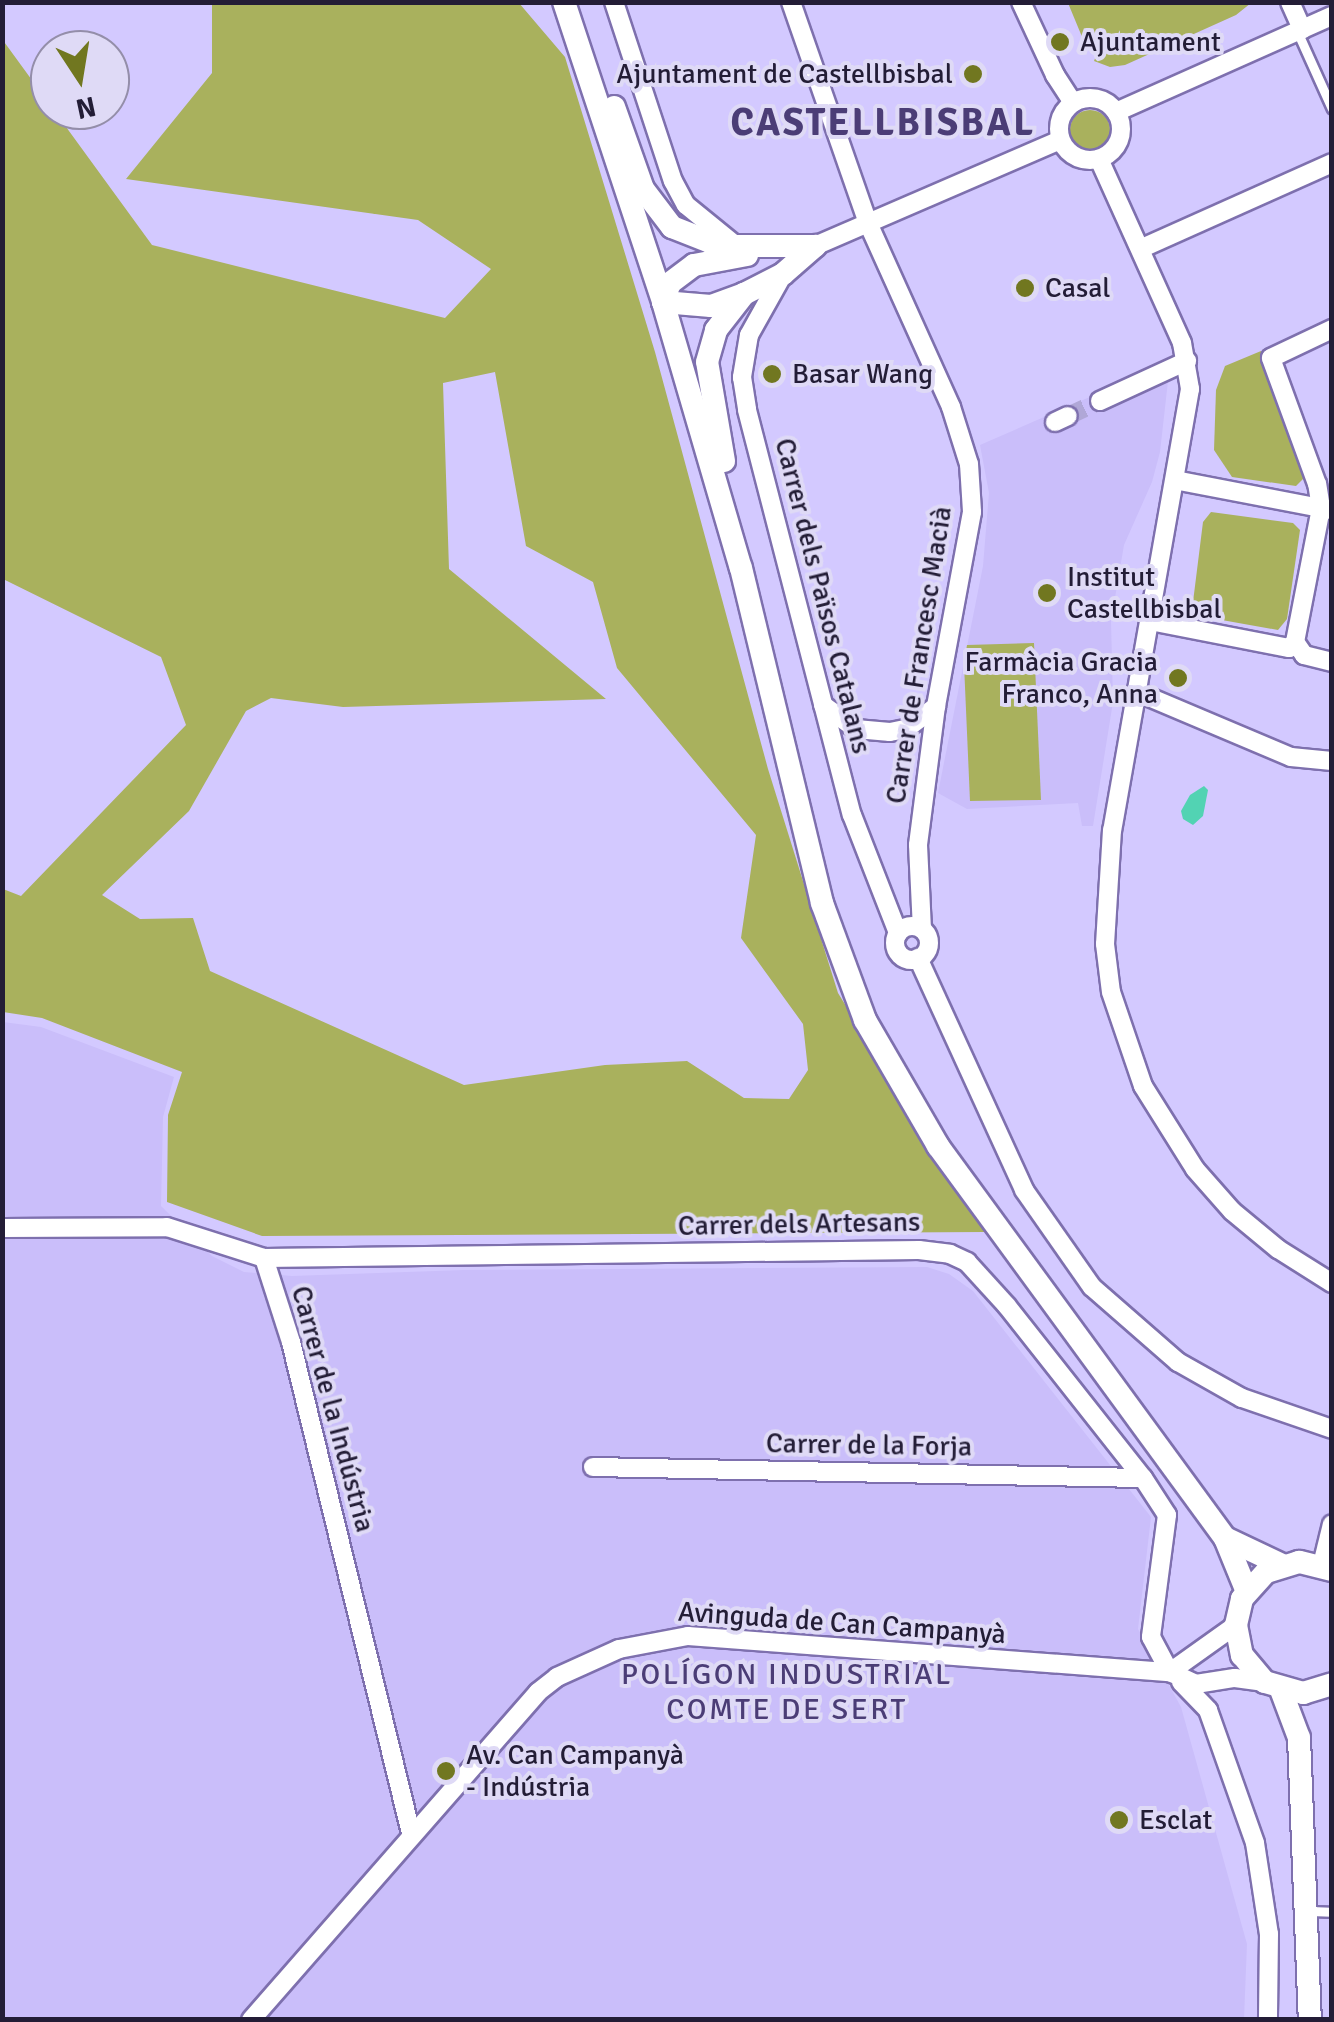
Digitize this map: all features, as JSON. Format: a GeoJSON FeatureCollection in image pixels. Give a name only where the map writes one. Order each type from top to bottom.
{"type":"FeatureCollection","features":[{"type":"Feature","properties":{"kind":"street"},"geometry":{"type":"LineString","coordinates":[[564,2],[663,302],[741,568],[822,903],[866,1020],[938,1146],[1225,1538],[1247,1592]]}},
{"type":"Feature","properties":{"kind":"street"},"geometry":{"type":"LineString","coordinates":[[614,2],[673,181],[686,205],[735,246]]}},
{"type":"Feature","properties":{"kind":"street","name":"Carrer de Francesc Macià"},"geometry":{"type":"LineString","coordinates":[[791,2],[868,223],[951,407],[970,464],[972,512],[936,706],[918,845],[922,929],[928,942],[918,958]]}},
{"type":"Feature","properties":{"kind":"street"},"geometry":{"type":"LineString","coordinates":[[1022,2],[1054,75],[1072,103]]}},
{"type":"Feature","properties":{"kind":"street"},"geometry":{"type":"LineString","coordinates":[[1290,2],[1300,30]]}},
{"type":"Feature","properties":{"kind":"street"},"geometry":{"type":"LineString","coordinates":[[1116,112],[1332,16]]}},
{"type":"Feature","properties":{"kind":"street"},"geometry":{"type":"LineString","coordinates":[[579,50],[604,77],[643,189],[672,226],[710,242],[735,246],[814,246]]}},
{"type":"Feature","properties":{"kind":"street"},"geometry":{"type":"LineString","coordinates":[[1092,98],[1116,112],[1119,140],[1099,159],[1080,159],[1060,140],[1060,119],[1072,103],[1092,98]]}},
{"type":"Feature","properties":{"kind":"street"},"geometry":{"type":"LineString","coordinates":[[663,302],[670,283],[694,265],[814,246],[1060,140]]}},
{"type":"Feature","properties":{"kind":"street"},"geometry":{"type":"LineString","coordinates":[[1099,159],[1142,248],[1187,362],[1190,390],[1105,894],[1111,992],[1143,1086],[1195,1168],[1232,1212],[1278,1248],[1332,1282]]}},
{"type":"Feature","properties":{"kind":"street"},"geometry":{"type":"LineString","coordinates":[[1142,248],[1332,163]]}},
{"type":"Feature","properties":{"kind":"street"},"geometry":{"type":"LineString","coordinates":[[663,302],[711,306],[744,294],[783,274],[814,246]]}},
{"type":"Feature","properties":{"kind":"street","name":"Carrer dels Països Catalans"},"geometry":{"type":"LineString","coordinates":[[783,274],[750,335],[742,377],[786,574],[852,816],[898,933]]}},
{"type":"Feature","properties":{"kind":"street"},"geometry":{"type":"LineString","coordinates":[[741,568],[706,362],[716,330],[744,294]]}},
{"type":"Feature","properties":{"kind":"street"},"geometry":{"type":"LineString","coordinates":[[1150,621],[1289,648],[1295,642],[1326,509],[1271,358],[1332,328]]}},
{"type":"Feature","properties":{"kind":"street"},"geometry":{"type":"LineString","coordinates":[[1100,401],[1187,362]]}},
{"type":"Feature","properties":{"kind":"street"},"geometry":{"type":"LineString","coordinates":[[1175,480],[1326,509]]}},
{"type":"Feature","properties":{"kind":"street"},"geometry":{"type":"LineString","coordinates":[[1295,642],[1304,654],[1332,662]]}},
{"type":"Feature","properties":{"kind":"street"},"geometry":{"type":"LineString","coordinates":[[1137,692],[1291,757],[1332,762]]}},
{"type":"Feature","properties":{"kind":"street"},"geometry":{"type":"LineString","coordinates":[[823,705],[856,728],[890,732],[906,729],[936,706]]}},
{"type":"Feature","properties":{"kind":"street"},"geometry":{"type":"LineString","coordinates":[[922,929],[906,927],[898,933],[898,953],[918,958],[938,1010],[1024,1190],[1092,1287],[1178,1362],[1242,1398],[1332,1429]]}},
{"type":"Feature","properties":{"kind":"street","name":"Carrer de la Indústria"},"geometry":{"type":"LineString","coordinates":[[2,1228],[167,1227],[264,1258],[295,1360],[411,1833]]}},
{"type":"Feature","properties":{"kind":"street","name":"Carrer dels Artesans"},"geometry":{"type":"LineString","coordinates":[[264,1258],[918,1250],[950,1254],[967,1262],[1008,1306],[1143,1478],[1167,1515],[1152,1637],[1170,1672]]}},
{"type":"Feature","properties":{"kind":"street","name":"Carrer de la Forja"},"geometry":{"type":"LineString","coordinates":[[593,1468],[1143,1478]]}},
{"type":"Feature","properties":{"kind":"street"},"geometry":{"type":"LineString","coordinates":[[1225,1538],[1282,1565],[1327,1567],[1332,1524]]}},
{"type":"Feature","properties":{"kind":"street"},"geometry":{"type":"LineString","coordinates":[[1282,1565],[1257,1578],[1247,1592],[1236,1625],[1242,1655],[1273,1686],[1298,1738],[1310,2020]]}},
{"type":"Feature","properties":{"kind":"street"},"geometry":{"type":"LineString","coordinates":[[1236,1625],[1170,1672],[1208,1710],[1249,1820],[1269,1934],[1268,2020]]}},
{"type":"Feature","properties":{"kind":"street","name":"Avinguda de Can Campanyà"},"geometry":{"type":"LineString","coordinates":[[251,2020],[538,1692],[587,1662],[652,1640],[688,1636],[1170,1672],[1196,1684],[1235,1678],[1273,1686]]}},
{"type":"Feature","properties":{"kind":"street"},"geometry":{"type":"LineString","coordinates":[[1273,1686],[1303,1693],[1328,1686]]}},
{"type":"Feature","properties":{"kind":"street"},"geometry":{"type":"LineString","coordinates":[[1298,1738],[1328,1686]]}},
{"type":"Feature","properties":{"kind":"lane"},"geometry":{"type":"LineString","coordinates":[[1300,30],[1332,109]]}},
{"type":"Feature","properties":{"kind":"lane"},"geometry":{"type":"LineString","coordinates":[[1304,1910],[1332,1912]]}},
{"type":"Feature","properties":{"kind":"shaded area"},"geometry":{"type":"Polygon","coordinates":[[[212,3],[519,3],[565,57],[655,352],[768,769],[838,993],[985,1232],[262,1236],[167,1202],[168,1115],[182,1072],[42,1018],[3,1012],[3,889],[21,896],[186,725],[161,657],[3,579],[2,39],[30,77],[30,130],[68,130],[152,245],[445,318],[491,269],[418,220],[126,179],[212,73],[212,3]],[[495,372],[443,383],[449,569],[606,699],[343,707],[271,698],[246,711],[189,811],[102,895],[140,919],[193,918],[210,971],[464,1085],[605,1065],[687,1061],[744,1098],[789,1099],[808,1070],[803,1024],[741,938],[756,835],[617,668],[593,582],[526,546],[495,372]]]}},
{"type":"Feature","properties":{"kind":"shaded area"},"geometry":{"type":"Polygon","coordinates":[[[1068,3],[1251,3],[1236,15],[1125,65],[1110,67],[1094,61],[1096,56],[1085,44],[1068,3]]]}},
{"type":"Feature","properties":{"kind":"shaded area"},"geometry":{"type":"Polygon","coordinates":[[[1090,110],[1104,116],[1110,130],[1104,144],[1090,150],[1076,144],[1070,130],[1076,116],[1090,110]]]}},
{"type":"Feature","properties":{"kind":"shaded area"},"geometry":{"type":"Polygon","coordinates":[[[1261,351],[1306,476],[1296,486],[1232,477],[1214,450],[1216,390],[1225,366],[1261,351]]]}},
{"type":"Feature","properties":{"kind":"shaded area","name":"Institut Castellbisbal"},"geometry":{"type":"Polygon","coordinates":[[[1163,365],[1168,381],[1160,452],[1152,482],[1124,545],[1111,621],[1113,702],[1093,826],[1082,826],[1078,803],[967,809],[938,793],[983,566],[989,493],[980,445],[1163,365]]]}},
{"type":"Feature","properties":{"kind":"shaded area"},"geometry":{"type":"Polygon","coordinates":[[[1211,512],[1293,523],[1300,530],[1287,619],[1278,630],[1205,617],[1192,610],[1203,522],[1211,512]]]}},
{"type":"Feature","properties":{"kind":"shaded area","name":"Institut Castellbisbal"},"geometry":{"type":"Polygon","coordinates":[[[1034,643],[1041,800],[970,801],[964,664],[967,645],[1034,643]]]}},
{"type":"Feature","properties":{"kind":"shaded area"},"geometry":{"type":"Polygon","coordinates":[[[1204,786],[1208,790],[1203,816],[1193,825],[1183,819],[1181,811],[1190,795],[1204,786]]]}},
{"type":"Feature","properties":{"kind":"shaded area"},"geometry":{"type":"Polygon","coordinates":[[[3,1022],[41,1027],[174,1077],[163,1117],[161,1206],[212,1256],[244,1272],[292,1276],[464,1270],[927,1267],[949,1274],[973,1291],[1151,1517],[1138,1629],[1181,1707],[1247,1944],[1244,2019],[3,2020],[3,1022]]]}},
{"type":"Feature","properties":{"kind":"tunnel"},"geometry":{"type":"LineString","coordinates":[[1068,416],[1100,401]]}},
{"type":"Feature","properties":{"kind":"place","name":"Ajuntament"},"geometry":{"type":"Point","coordinates":[1060,42]}},
{"type":"Feature","properties":{"kind":"place","name":"Ajuntament de Castellbisbal"},"geometry":{"type":"Point","coordinates":[973,74]}},
{"type":"Feature","properties":{"kind":"place","name":"Casal"},"geometry":{"type":"Point","coordinates":[1025,288]}},
{"type":"Feature","properties":{"kind":"place","name":"Basar Wang"},"geometry":{"type":"Point","coordinates":[772,374]}},
{"type":"Feature","properties":{"kind":"place","name":"Institut Castellbisbal"},"geometry":{"type":"Point","coordinates":[1047,593]}},
{"type":"Feature","properties":{"kind":"place","name":"Farmàcia Gracia Franco, Anna"},"geometry":{"type":"Point","coordinates":[1178,678]}},
{"type":"Feature","properties":{"kind":"place","name":"Av. Can Campanyà - Indústria"},"geometry":{"type":"Point","coordinates":[446,1771]}},
{"type":"Feature","properties":{"kind":"place","name":"Esclat"},"geometry":{"type":"Point","coordinates":[1119,1820]}},
{"type":"Feature","properties":{"kind":"district","name":"CASTELLBISBAL"},"geometry":{"type":"Point","coordinates":[883,123]}},
{"type":"Feature","properties":{"kind":"district","name":"POLÍGON INDUSTRIAL COMTE DE SERT"},"geometry":{"type":"Point","coordinates":[787,1692]}}]}
